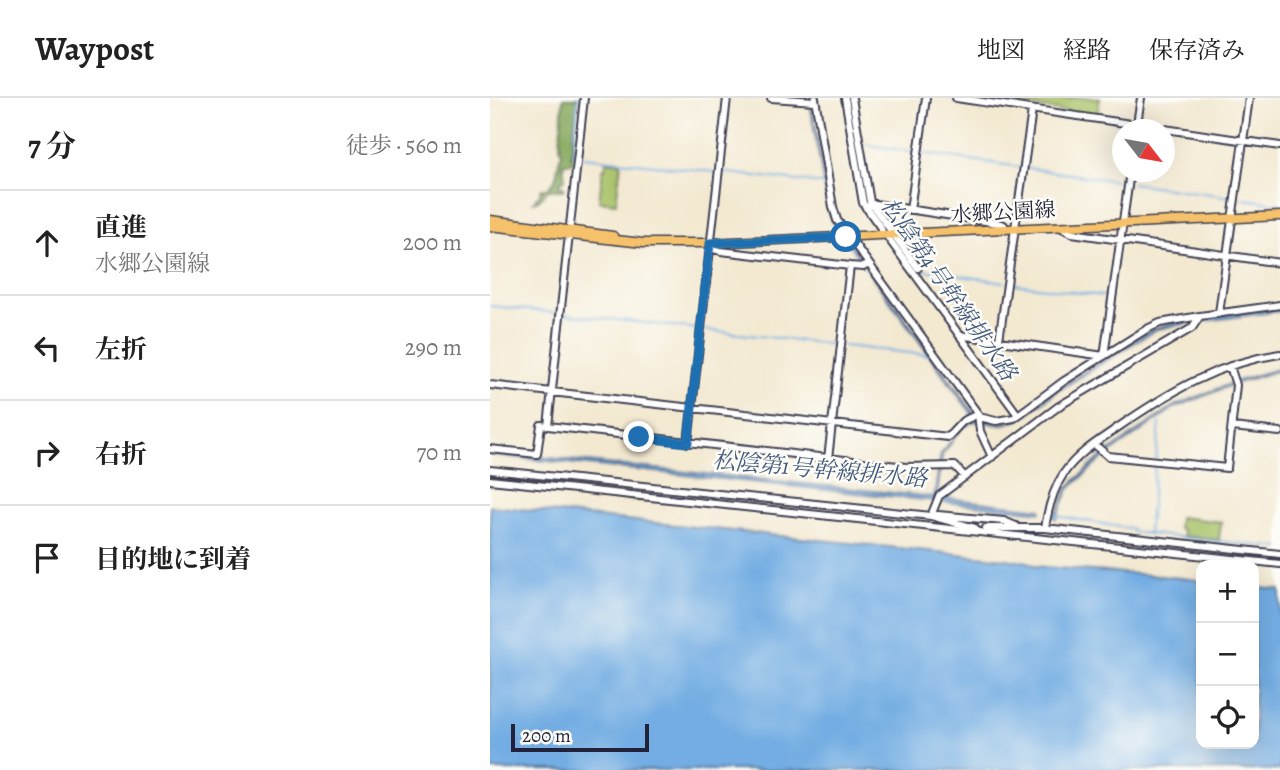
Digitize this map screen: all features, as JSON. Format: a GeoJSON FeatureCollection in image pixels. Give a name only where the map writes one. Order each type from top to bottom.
{"type":"FeatureCollection","features":[{"type":"Feature","properties":{"kind":"main road","name":"水郷公園線"},"geometry":{"type":"LineString","coordinates":[[490,220],[643,243],[710,245],[1280,216]]}},
{"type":"Feature","properties":{"kind":"main road","name":"水郷公園線"},"geometry":{"type":"LineString","coordinates":[[490,226],[569,232]]}},
{"type":"Feature","properties":{"kind":"street"},"geometry":{"type":"LineString","coordinates":[[548,426],[584,98]]}},
{"type":"Feature","properties":{"kind":"street"},"geometry":{"type":"LineString","coordinates":[[688,443],[727,98]]}},
{"type":"Feature","properties":{"kind":"street"},"geometry":{"type":"LineString","coordinates":[[771,98],[813,101],[837,220],[846,237],[978,417],[982,440],[992,457]]}},
{"type":"Feature","properties":{"kind":"street"},"geometry":{"type":"LineString","coordinates":[[845,98],[869,206],[881,228],[918,268]]}},
{"type":"Feature","properties":{"kind":"street"},"geometry":{"type":"LineString","coordinates":[[852,98],[869,206],[960,335],[1024,433]]}},
{"type":"Feature","properties":{"kind":"street"},"geometry":{"type":"LineString","coordinates":[[910,210],[926,98]]}},
{"type":"Feature","properties":{"kind":"street"},"geometry":{"type":"LineString","coordinates":[[956,98],[1112,123]]}},
{"type":"Feature","properties":{"kind":"street"},"geometry":{"type":"LineString","coordinates":[[1138,119],[1141,98]]}},
{"type":"Feature","properties":{"kind":"street"},"geometry":{"type":"LineString","coordinates":[[1219,313],[1249,98]]}},
{"type":"Feature","properties":{"kind":"street"},"geometry":{"type":"LineString","coordinates":[[999,340],[1032,110]]}},
{"type":"Feature","properties":{"kind":"street"},"geometry":{"type":"LineString","coordinates":[[1175,132],[1280,146]]}},
{"type":"Feature","properties":{"kind":"street"},"geometry":{"type":"LineString","coordinates":[[1104,356],[1129,182]]}},
{"type":"Feature","properties":{"kind":"street"},"geometry":{"type":"LineString","coordinates":[[869,206],[998,223],[1004,225],[1005,229]]}},
{"type":"Feature","properties":{"kind":"street"},"geometry":{"type":"LineString","coordinates":[[1060,227],[1072,233],[1280,263]]}},
{"type":"Feature","properties":{"kind":"street"},"geometry":{"type":"LineString","coordinates":[[710,245],[720,251],[850,266],[867,265]]}},
{"type":"Feature","properties":{"kind":"street"},"geometry":{"type":"LineString","coordinates":[[828,459],[850,266]]}},
{"type":"Feature","properties":{"kind":"street"},"geometry":{"type":"LineString","coordinates":[[490,385],[948,437],[963,421],[978,417],[996,421],[1016,419],[1064,381],[1153,326],[1280,305]]}},
{"type":"Feature","properties":{"kind":"street"},"geometry":{"type":"LineString","coordinates":[[931,516],[937,499],[1059,406],[1199,319]]}},
{"type":"Feature","properties":{"kind":"street"},"geometry":{"type":"LineString","coordinates":[[960,335],[1104,356]]}},
{"type":"Feature","properties":{"kind":"street"},"geometry":{"type":"LineString","coordinates":[[1045,528],[1048,510],[1062,475],[1094,444],[1183,385],[1252,358],[1280,354]]}},
{"type":"Feature","properties":{"kind":"street"},"geometry":{"type":"LineString","coordinates":[[1094,444],[1106,454],[1227,468],[1235,382],[1230,366]]}},
{"type":"Feature","properties":{"kind":"street"},"geometry":{"type":"LineString","coordinates":[[490,449],[537,454],[541,425],[906,467],[955,466],[965,477]]}},
{"type":"Feature","properties":{"kind":"street"},"geometry":{"type":"LineString","coordinates":[[1232,427],[1280,432]]}},
{"type":"Feature","properties":{"kind":"street"},"geometry":{"type":"LineString","coordinates":[[490,470],[931,516],[1004,521],[1019,527]]}},
{"type":"Feature","properties":{"kind":"street"},"geometry":{"type":"LineString","coordinates":[[490,480],[1280,564]]}},
{"type":"Feature","properties":{"kind":"street"},"geometry":{"type":"LineString","coordinates":[[931,516],[977,530],[1045,528],[1280,554]]}},
{"type":"Feature","properties":{"kind":"green space"},"geometry":{"type":"Polygon","coordinates":[[[563,98],[578,98],[571,156],[573,163],[563,163],[565,180],[560,182],[560,186],[564,186],[564,190],[549,190],[532,202],[539,196],[541,189],[548,189],[556,175],[562,154],[560,146],[563,98]]]}},
{"type":"Feature","properties":{"kind":"green space"},"geometry":{"type":"Polygon","coordinates":[[[971,98],[1100,98],[1097,116],[971,98]]]}},
{"type":"Feature","properties":{"kind":"green space"},"geometry":{"type":"Polygon","coordinates":[[[606,161],[621,163],[616,203],[599,201],[606,161]]]}},
{"type":"Feature","properties":{"kind":"green space"},"geometry":{"type":"Polygon","coordinates":[[[490,483],[646,499],[646,501],[490,486],[490,483]]]}},
{"type":"Feature","properties":{"kind":"green space"},"geometry":{"type":"Polygon","coordinates":[[[1179,517],[1221,522],[1219,540],[1183,536],[1183,530],[1178,529],[1179,517]]]}},
{"type":"Feature","properties":{"kind":"water"},"geometry":{"type":"Polygon","coordinates":[[[809,98],[834,220],[974,413],[996,423],[1012,421],[1055,390],[1149,331],[1196,318],[1280,308],[1280,311],[1157,329],[1056,392],[1019,420],[1000,425],[978,421],[963,427],[942,455],[937,497],[1041,509],[1041,512],[490,455],[490,452],[934,497],[941,454],[972,414],[833,223],[827,205],[809,98]]]}},
{"type":"Feature","properties":{"kind":"water"},"geometry":{"type":"Polygon","coordinates":[[[1280,368],[1174,408],[1103,458],[1069,489],[1056,519],[1051,514],[1052,511],[1058,511],[1068,487],[1102,456],[1174,406],[1237,381],[1280,368]]]}},
{"type":"Feature","properties":{"kind":"water"},"geometry":{"type":"Polygon","coordinates":[[[490,506],[1006,559],[1036,566],[1196,580],[1196,749],[1259,749],[1259,588],[1280,590],[1280,770],[490,770],[490,506]]]}},
{"type":"Feature","properties":{"kind":"waterway"},"geometry":{"type":"LineString","coordinates":[[573,156],[578,98]]}},
{"type":"Feature","properties":{"kind":"waterway","name":"松陰第4号幹線排水路"},"geometry":{"type":"LineString","coordinates":[[849,98],[856,142]]}},
{"type":"Feature","properties":{"kind":"waterway"},"geometry":{"type":"LineString","coordinates":[[862,144],[915,152]]}},
{"type":"Feature","properties":{"kind":"waterway"},"geometry":{"type":"LineString","coordinates":[[922,153],[1020,167]]}},
{"type":"Feature","properties":{"kind":"waterway"},"geometry":{"type":"LineString","coordinates":[[584,157],[715,172]]}},
{"type":"Feature","properties":{"kind":"waterway"},"geometry":{"type":"LineString","coordinates":[[1027,168],[1112,180]]}},
{"type":"Feature","properties":{"kind":"waterway"},"geometry":{"type":"LineString","coordinates":[[721,172],[823,184]]}},
{"type":"Feature","properties":{"kind":"waterway"},"geometry":{"type":"LineString","coordinates":[[1132,183],[1232,197]]}},
{"type":"Feature","properties":{"kind":"waterway"},"geometry":{"type":"LineString","coordinates":[[1237,198],[1280,204]]}},
{"type":"Feature","properties":{"kind":"waterway"},"geometry":{"type":"LineString","coordinates":[[894,229],[913,228]]}},
{"type":"Feature","properties":{"kind":"waterway","name":"松陰第4号幹線排水路"},"geometry":{"type":"LineString","coordinates":[[891,237],[904,255]]}},
{"type":"Feature","properties":{"kind":"waterway"},"geometry":{"type":"LineString","coordinates":[[922,270],[1004,282]]}},
{"type":"Feature","properties":{"kind":"waterway"},"geometry":{"type":"LineString","coordinates":[[1008,283],[1110,297]]}},
{"type":"Feature","properties":{"kind":"waterway"},"geometry":{"type":"LineString","coordinates":[[490,306],[557,313]]}},
{"type":"Feature","properties":{"kind":"waterway"},"geometry":{"type":"LineString","coordinates":[[564,314],[698,329]]}},
{"type":"Feature","properties":{"kind":"waterway"},"geometry":{"type":"LineString","coordinates":[[704,330],[838,345]]}},
{"type":"Feature","properties":{"kind":"waterway"},"geometry":{"type":"LineString","coordinates":[[844,346],[929,355]]}},
{"type":"Feature","properties":{"kind":"waterway"},"geometry":{"type":"LineString","coordinates":[[1156,459],[1160,423]]}},
{"type":"Feature","properties":{"kind":"waterway"},"geometry":{"type":"LineString","coordinates":[[1148,534],[1155,464]]}},
{"type":"Feature","properties":{"kind":"waterway"},"geometry":{"type":"LineString","coordinates":[[1057,516],[1132,529],[1132,532],[1280,548]]}},
{"type":"Feature","properties":{"kind":"route"},"geometry":{"type":"LineString","coordinates":[[639,437],[688,443],[710,243],[846,237]]}},
{"type":"Feature","properties":{"kind":"water label","name":"松陰第1号幹線排水路"},"geometry":{"type":"Point","coordinates":[820,469]}}]}
